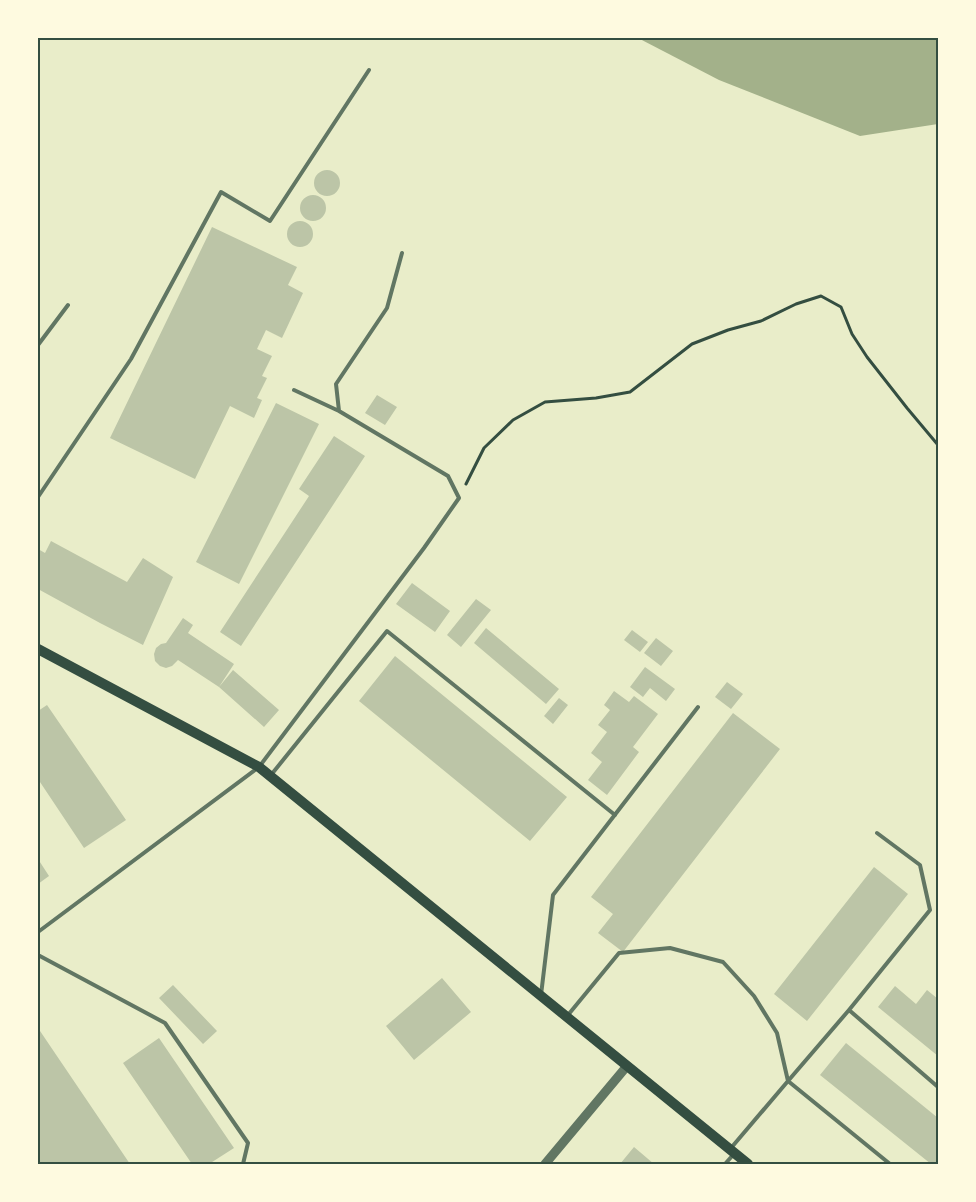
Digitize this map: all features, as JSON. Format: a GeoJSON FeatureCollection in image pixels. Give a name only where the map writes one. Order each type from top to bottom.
{"type":"FeatureCollection","features":[{"type":"Feature","properties":{"kind":"main road"},"geometry":{"type":"LineString","coordinates":[[38,649],[259,767],[748,1164]]}},
{"type":"Feature","properties":{"kind":"street"},"geometry":{"type":"LineString","coordinates":[[545,1164],[627,1066]]}},
{"type":"Feature","properties":{"kind":"lane"},"geometry":{"type":"LineString","coordinates":[[38,498],[132,359],[221,192],[270,220],[370,70]]}},
{"type":"Feature","properties":{"kind":"lane"},"geometry":{"type":"LineString","coordinates":[[339,411],[336,384],[387,308],[402,253]]}},
{"type":"Feature","properties":{"kind":"lane"},"geometry":{"type":"LineString","coordinates":[[38,345],[68,305]]}},
{"type":"Feature","properties":{"kind":"lane"},"geometry":{"type":"LineString","coordinates":[[38,932],[259,767],[424,548],[459,498],[448,476],[339,411],[294,390]]}},
{"type":"Feature","properties":{"kind":"lane"},"geometry":{"type":"LineString","coordinates":[[270,776],[386,632],[615,815]]}},
{"type":"Feature","properties":{"kind":"lane"},"geometry":{"type":"LineString","coordinates":[[541,997],[553,895],[698,706]]}},
{"type":"Feature","properties":{"kind":"lane"},"geometry":{"type":"LineString","coordinates":[[725,1164],[732,1151],[788,1081],[849,1010],[930,910],[920,865],[877,833]]}},
{"type":"Feature","properties":{"kind":"lane"},"geometry":{"type":"LineString","coordinates":[[566,1016],[619,953],[670,948],[723,962],[754,996],[777,1033],[788,1081],[890,1164]]}},
{"type":"Feature","properties":{"kind":"lane"},"geometry":{"type":"LineString","coordinates":[[38,955],[165,1023],[248,1143],[243,1164]]}},
{"type":"Feature","properties":{"kind":"lane"},"geometry":{"type":"LineString","coordinates":[[849,1010],[938,1087]]}},
{"type":"Feature","properties":{"kind":"path"},"geometry":{"type":"LineString","coordinates":[[459,498],[484,448],[513,420],[545,402],[596,398],[630,392],[692,344],[728,330],[761,321],[796,304],[821,296],[841,307],[852,334],[867,357],[938,445]]}},
{"type":"Feature","properties":{"kind":"shaded area"},"geometry":{"type":"Polygon","coordinates":[[[638,38],[938,38],[938,124],[860,136],[719,80],[638,38]]]}},
{"type":"Feature","properties":{"kind":"building"},"geometry":{"type":"Polygon","coordinates":[[[327,170],[336,174],[340,183],[336,192],[327,196],[318,192],[314,183],[318,174],[327,170]]]}},
{"type":"Feature","properties":{"kind":"building"},"geometry":{"type":"Polygon","coordinates":[[[313,195],[322,199],[326,208],[322,217],[313,221],[304,217],[300,208],[304,199],[313,195]]]}},
{"type":"Feature","properties":{"kind":"building"},"geometry":{"type":"Polygon","coordinates":[[[300,221],[309,225],[313,234],[309,243],[300,247],[291,243],[287,234],[291,225],[300,221]]]}},
{"type":"Feature","properties":{"kind":"building"},"geometry":{"type":"Polygon","coordinates":[[[212,227],[297,267],[288,285],[303,293],[282,338],[266,330],[257,349],[272,356],[262,376],[267,378],[257,398],[262,400],[254,418],[230,406],[195,479],[110,438],[212,227]]]}},
{"type":"Feature","properties":{"kind":"building"},"geometry":{"type":"Polygon","coordinates":[[[377,395],[397,407],[385,425],[365,413],[377,395]]]}},
{"type":"Feature","properties":{"kind":"building"},"geometry":{"type":"Polygon","coordinates":[[[276,403],[319,424],[239,584],[196,562],[276,403]]]}},
{"type":"Feature","properties":{"kind":"building"},"geometry":{"type":"Polygon","coordinates":[[[334,436],[365,456],[241,646],[220,632],[309,496],[299,489],[334,436]]]}},
{"type":"Feature","properties":{"kind":"building"},"geometry":{"type":"Polygon","coordinates":[[[51,541],[127,582],[143,558],[173,577],[143,645],[38,589],[38,549],[45,553],[51,541]]]}},
{"type":"Feature","properties":{"kind":"building"},"geometry":{"type":"Polygon","coordinates":[[[412,583],[450,611],[435,632],[396,604],[412,583]]]}},
{"type":"Feature","properties":{"kind":"building"},"geometry":{"type":"Polygon","coordinates":[[[476,599],[491,610],[461,647],[447,635],[476,599]]]}},
{"type":"Feature","properties":{"kind":"building"},"geometry":{"type":"Polygon","coordinates":[[[183,618],[193,625],[188,633],[234,664],[219,687],[178,660],[172,666],[166,668],[160,666],[155,661],[154,654],[156,648],[166,643],[183,618]]]}},
{"type":"Feature","properties":{"kind":"building"},"geometry":{"type":"Polygon","coordinates":[[[486,628],[559,689],[546,704],[474,643],[486,628]]]}},
{"type":"Feature","properties":{"kind":"building"},"geometry":{"type":"Polygon","coordinates":[[[632,630],[648,642],[640,652],[624,640],[632,630]]]}},
{"type":"Feature","properties":{"kind":"building"},"geometry":{"type":"Polygon","coordinates":[[[656,638],[673,651],[661,666],[644,653],[656,638]]]}},
{"type":"Feature","properties":{"kind":"building"},"geometry":{"type":"Polygon","coordinates":[[[395,656],[567,797],[530,841],[359,701],[395,656]]]}},
{"type":"Feature","properties":{"kind":"building"},"geometry":{"type":"Polygon","coordinates":[[[645,667],[675,689],[666,701],[650,688],[643,697],[630,687],[645,667]]]}},
{"type":"Feature","properties":{"kind":"building"},"geometry":{"type":"Polygon","coordinates":[[[233,670],[279,710],[264,727],[219,687],[233,670]]]}},
{"type":"Feature","properties":{"kind":"building"},"geometry":{"type":"Polygon","coordinates":[[[727,682],[743,694],[731,709],[715,697],[727,682]]]}},
{"type":"Feature","properties":{"kind":"building"},"geometry":{"type":"Polygon","coordinates":[[[614,691],[629,702],[634,696],[658,714],[633,747],[639,752],[607,795],[588,780],[602,762],[591,753],[607,732],[598,725],[610,710],[604,705],[614,691]]]}},
{"type":"Feature","properties":{"kind":"building"},"geometry":{"type":"Polygon","coordinates":[[[559,698],[568,705],[553,724],[544,716],[559,698]]]}},
{"type":"Feature","properties":{"kind":"building"},"geometry":{"type":"Polygon","coordinates":[[[47,705],[126,820],[84,848],[38,779],[38,711],[47,705]]]}},
{"type":"Feature","properties":{"kind":"building"},"geometry":{"type":"Polygon","coordinates":[[[733,713],[780,749],[623,952],[598,933],[613,914],[591,897],[733,713]]]}},
{"type":"Feature","properties":{"kind":"building"},"geometry":{"type":"Polygon","coordinates":[[[38,859],[49,876],[38,884],[38,859]]]}},
{"type":"Feature","properties":{"kind":"building"},"geometry":{"type":"Polygon","coordinates":[[[874,867],[908,894],[807,1021],[774,994],[874,867]]]}},
{"type":"Feature","properties":{"kind":"building"},"geometry":{"type":"Polygon","coordinates":[[[442,978],[471,1012],[414,1060],[386,1026],[442,978]]]}},
{"type":"Feature","properties":{"kind":"building"},"geometry":{"type":"Polygon","coordinates":[[[173,985],[217,1031],[203,1044],[159,998],[173,985]]]}},
{"type":"Feature","properties":{"kind":"building"},"geometry":{"type":"Polygon","coordinates":[[[895,986],[916,1004],[927,990],[938,999],[938,1056],[878,1007],[895,986]]]}},
{"type":"Feature","properties":{"kind":"building"},"geometry":{"type":"Polygon","coordinates":[[[38,1028],[130,1164],[38,1164],[38,1028]]]}},
{"type":"Feature","properties":{"kind":"building"},"geometry":{"type":"Polygon","coordinates":[[[159,1038],[234,1148],[209,1164],[192,1164],[123,1063],[159,1038]]]}},
{"type":"Feature","properties":{"kind":"building"},"geometry":{"type":"Polygon","coordinates":[[[846,1043],[938,1118],[938,1164],[931,1164],[820,1075],[846,1043]]]}},
{"type":"Feature","properties":{"kind":"building"},"geometry":{"type":"Polygon","coordinates":[[[634,1147],[654,1164],[620,1164],[634,1147]]]}}]}
